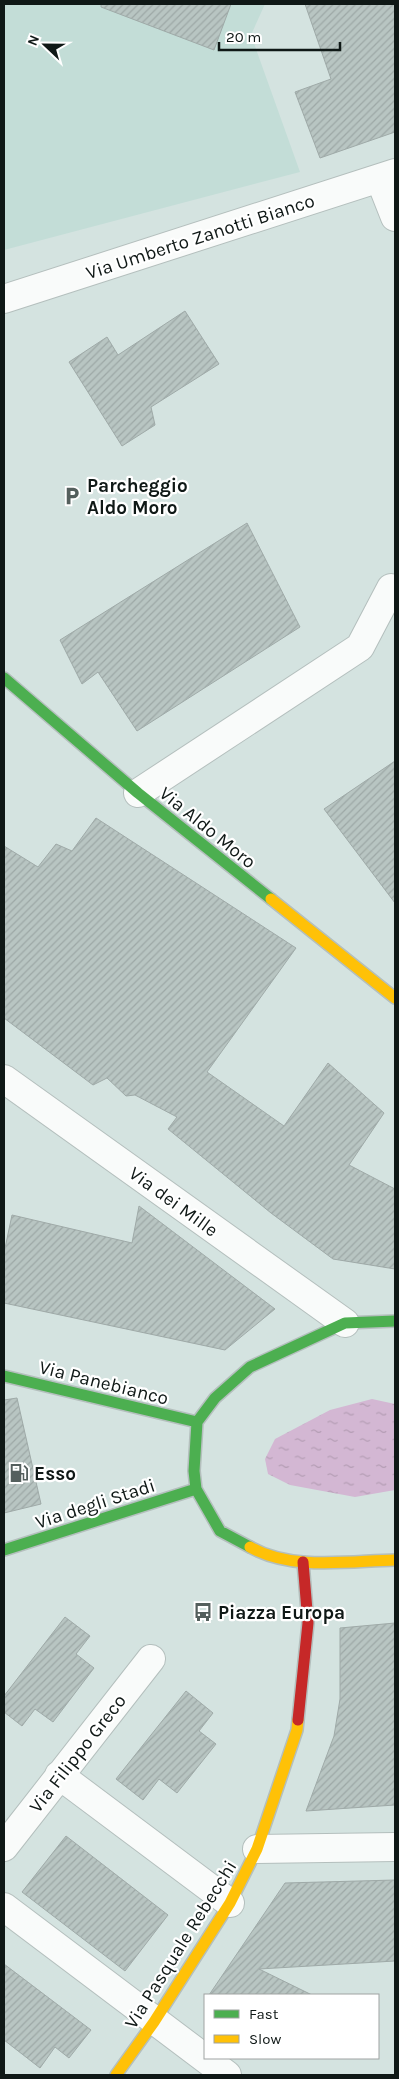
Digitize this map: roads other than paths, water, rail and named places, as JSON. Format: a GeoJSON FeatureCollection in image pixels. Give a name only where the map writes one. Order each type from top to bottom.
{"type":"FeatureCollection","features":[{"type":"Feature","properties":{"kind":"street"},"geometry":{"type":"LineString","coordinates":[[388,176],[395,218]]}},
{"type":"Feature","properties":{"kind":"street","name":"Via Umberto Zanotti Bianco"},"geometry":{"type":"LineString","coordinates":[[4,299],[388,176]]}},
{"type":"Feature","properties":{"kind":"street"},"geometry":{"type":"LineString","coordinates":[[138,793],[360,647],[393,591]]}},
{"type":"Feature","properties":{"kind":"street","name":"Via Aldo Moro"},"geometry":{"type":"LineString","coordinates":[[4,678],[138,793],[395,998]]}},
{"type":"Feature","properties":{"kind":"street","name":"Via dei Mille"},"geometry":{"type":"LineString","coordinates":[[4,1079],[345,1323]]}},
{"type":"Feature","properties":{"kind":"street"},"geometry":{"type":"LineString","coordinates":[[395,1321],[345,1323],[250,1367],[215,1398],[197,1422],[194,1471],[196,1489],[220,1531],[260,1553],[303,1562],[395,1560]]}},
{"type":"Feature","properties":{"kind":"street","name":"Via Panebianco"},"geometry":{"type":"LineString","coordinates":[[4,1376],[197,1422]]}},
{"type":"Feature","properties":{"kind":"street","name":"Via degli Stadi"},"geometry":{"type":"LineString","coordinates":[[4,1550],[196,1489]]}},
{"type":"Feature","properties":{"kind":"street","name":"Via Pasquale Rebecchi"},"geometry":{"type":"LineString","coordinates":[[116,2075],[154,2022],[230,1903],[257,1849],[297,1730],[308,1623],[303,1562]]}},
{"type":"Feature","properties":{"kind":"street","name":"Via Filippo Greco"},"geometry":{"type":"LineString","coordinates":[[4,1847],[151,1659]]}},
{"type":"Feature","properties":{"kind":"street"},"geometry":{"type":"LineString","coordinates":[[59,1775],[230,1903]]}},
{"type":"Feature","properties":{"kind":"street"},"geometry":{"type":"LineString","coordinates":[[257,1849],[395,1846]]}},
{"type":"Feature","properties":{"kind":"street"},"geometry":{"type":"LineString","coordinates":[[4,1907],[204,2058]]}},
{"type":"Feature","properties":{"kind":"street"},"geometry":{"type":"LineString","coordinates":[[205,2059],[227,2075]]}},
{"type":"Feature","properties":{"kind":"water"},"geometry":{"type":"Polygon","coordinates":[[[372,1399],[395,1404],[395,1490],[355,1497],[290,1485],[268,1474],[265,1459],[275,1439],[330,1410],[372,1399]]]}},
{"type":"Feature","properties":{"kind":"place","name":"Parcheggio Aldo Moro"},"geometry":{"type":"Point","coordinates":[72,496]}},
{"type":"Feature","properties":{"kind":"place","name":"Esso"},"geometry":{"type":"Point","coordinates":[19,1473]}},
{"type":"Feature","properties":{"kind":"place","name":"Piazza Europa"},"geometry":{"type":"Point","coordinates":[203,1612]}}]}
